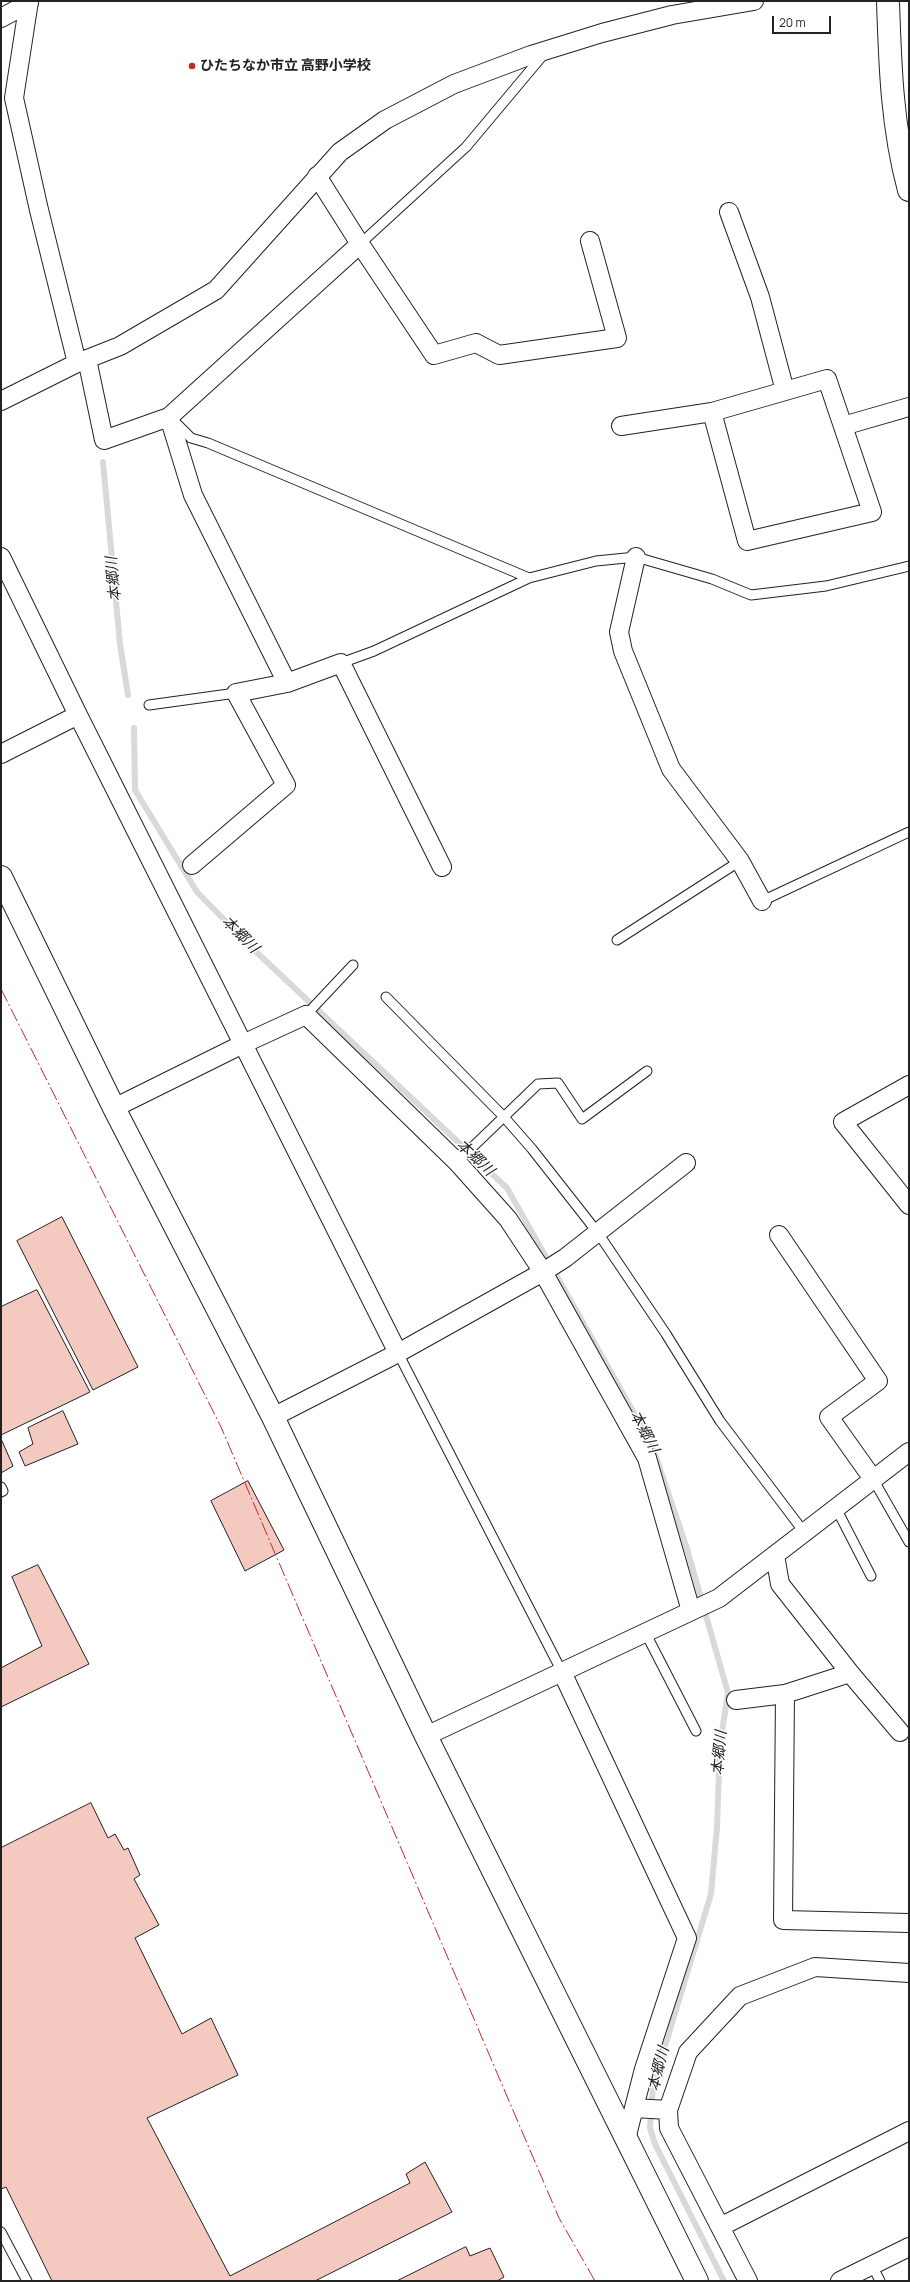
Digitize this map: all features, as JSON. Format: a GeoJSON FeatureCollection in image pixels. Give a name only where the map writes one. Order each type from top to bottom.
{"type":"FeatureCollection","features":[{"type":"Feature","properties":{"kind":"street"},"geometry":{"type":"LineString","coordinates":[[1,401],[82,361],[120,346],[216,290],[340,152],[385,120],[454,84],[547,50],[602,33],[672,15],[754,1]]}},
{"type":"Feature","properties":{"kind":"street"},"geometry":{"type":"LineString","coordinates":[[888,1],[891,82],[900,158],[909,190]]}},
{"type":"Feature","properties":{"kind":"street"},"geometry":{"type":"LineString","coordinates":[[1,18],[29,2]]}},
{"type":"Feature","properties":{"kind":"street"},"geometry":{"type":"LineString","coordinates":[[29,2],[14,98],[39,210],[104,440],[170,417],[360,244]]}},
{"type":"Feature","properties":{"kind":"street"},"geometry":{"type":"LineString","coordinates":[[317,176],[360,244],[434,355],[476,343],[499,355],[617,338],[590,241]]}},
{"type":"Feature","properties":{"kind":"street"},"geometry":{"type":"LineString","coordinates":[[729,212],[760,297],[785,391]]}},
{"type":"Feature","properties":{"kind":"street"},"geometry":{"type":"LineString","coordinates":[[621,426],[712,412],[827,379],[872,512],[748,541],[712,412]]}},
{"type":"Feature","properties":{"kind":"street"},"geometry":{"type":"LineString","coordinates":[[843,426],[909,407]]}},
{"type":"Feature","properties":{"kind":"street"},"geometry":{"type":"LineString","coordinates":[[170,417],[193,495],[287,683]]}},
{"type":"Feature","properties":{"kind":"street"},"geometry":{"type":"LineString","coordinates":[[636,556],[619,632],[623,651],[671,769],[740,861],[762,901]]}},
{"type":"Feature","properties":{"kind":"street"},"geometry":{"type":"LineString","coordinates":[[1,557],[78,715],[398,1353]]}},
{"type":"Feature","properties":{"kind":"street"},"geometry":{"type":"LineString","coordinates":[[192,865],[286,785],[236,692],[287,683],[341,663],[442,867]]}},
{"type":"Feature","properties":{"kind":"street"},"geometry":{"type":"LineString","coordinates":[[1,754],[78,715]]}},
{"type":"Feature","properties":{"kind":"street"},"geometry":{"type":"LineString","coordinates":[[1,878],[114,1108],[273,1416],[426,1736],[697,2281]]}},
{"type":"Feature","properties":{"kind":"street"},"geometry":{"type":"LineString","coordinates":[[114,1108],[243,1044],[306,1015],[457,1162],[508,1219],[543,1272],[647,1458],[691,1611]]}},
{"type":"Feature","properties":{"kind":"street"},"geometry":{"type":"LineString","coordinates":[[909,1085],[843,1122],[909,1205]]}},
{"type":"Feature","properties":{"kind":"street"},"geometry":{"type":"LineString","coordinates":[[273,1416],[398,1353],[543,1272],[565,1258],[598,1233],[686,1163]]}},
{"type":"Feature","properties":{"kind":"street"},"geometry":{"type":"LineString","coordinates":[[779,1235],[878,1381],[828,1417],[873,1480]]}},
{"type":"Feature","properties":{"kind":"street"},"geometry":{"type":"LineString","coordinates":[[426,1736],[719,1598],[909,1452]]}},
{"type":"Feature","properties":{"kind":"street"},"geometry":{"type":"LineString","coordinates":[[775,1555],[780,1584],[850,1673],[900,1732]]}},
{"type":"Feature","properties":{"kind":"street"},"geometry":{"type":"LineString","coordinates":[[562,1672],[688,1938],[644,2069],[626,2139]]}},
{"type":"Feature","properties":{"kind":"street"},"geometry":{"type":"LineString","coordinates":[[736,1700],[785,1694],[850,1673]]}},
{"type":"Feature","properties":{"kind":"street"},"geometry":{"type":"LineString","coordinates":[[785,1694],[783,1920],[909,1923]]}},
{"type":"Feature","properties":{"kind":"street"},"geometry":{"type":"LineString","coordinates":[[748,2281],[670,2128],[668,2110],[688,2052],[740,1996],[815,1967],[909,1973]]}},
{"type":"Feature","properties":{"kind":"street"},"geometry":{"type":"LineString","coordinates":[[635,2108],[668,2110]]}},
{"type":"Feature","properties":{"kind":"street"},"geometry":{"type":"LineString","coordinates":[[720,2227],[909,2131]]}},
{"type":"Feature","properties":{"kind":"street"},"geometry":{"type":"LineString","coordinates":[[840,2281],[876,2273],[909,2247]]}},
{"type":"Feature","properties":{"kind":"lane"},"geometry":{"type":"LineString","coordinates":[[360,244],[466,148],[547,50]]}},
{"type":"Feature","properties":{"kind":"lane"},"geometry":{"type":"LineString","coordinates":[[170,417],[191,438],[216,446],[529,578]]}},
{"type":"Feature","properties":{"kind":"lane"},"geometry":{"type":"LineString","coordinates":[[341,663],[374,651],[529,578],[596,561],[636,556],[712,578],[751,595],[826,586],[909,566]]}},
{"type":"Feature","properties":{"kind":"lane"},"geometry":{"type":"LineString","coordinates":[[149,705],[236,692]]}},
{"type":"Feature","properties":{"kind":"lane"},"geometry":{"type":"LineString","coordinates":[[762,901],[909,832]]}},
{"type":"Feature","properties":{"kind":"lane"},"geometry":{"type":"LineString","coordinates":[[617,940],[740,861]]}},
{"type":"Feature","properties":{"kind":"lane"},"geometry":{"type":"LineString","coordinates":[[306,1015],[353,965]]}},
{"type":"Feature","properties":{"kind":"lane"},"geometry":{"type":"LineString","coordinates":[[386,997],[504,1116],[598,1233],[666,1334],[720,1421],[804,1532]]}},
{"type":"Feature","properties":{"kind":"lane"},"geometry":{"type":"LineString","coordinates":[[457,1162],[538,1084],[558,1083],[582,1119],[646,1071]]}},
{"type":"Feature","properties":{"kind":"lane"},"geometry":{"type":"LineString","coordinates":[[398,1353],[562,1672]]}},
{"type":"Feature","properties":{"kind":"lane"},"geometry":{"type":"LineString","coordinates":[[873,1480],[909,1542]]}},
{"type":"Feature","properties":{"kind":"lane"},"geometry":{"type":"LineString","coordinates":[[1,1487],[3,1491],[1,1492]]}},
{"type":"Feature","properties":{"kind":"lane"},"geometry":{"type":"LineString","coordinates":[[836,1508],[871,1576]]}},
{"type":"Feature","properties":{"kind":"lane"},"geometry":{"type":"LineString","coordinates":[[646,1632],[696,1732]]}},
{"type":"Feature","properties":{"kind":"lane"},"geometry":{"type":"LineString","coordinates":[[1,2232],[27,2281]]}},
{"type":"Feature","properties":{"kind":"building"},"geometry":{"type":"Polygon","coordinates":[[[62,1217],[138,1367],[93,1390],[17,1241],[62,1217]]]}},
{"type":"Feature","properties":{"kind":"building"},"geometry":{"type":"Polygon","coordinates":[[[37,1290],[90,1392],[1,1435],[1,1307],[37,1290]]]}},
{"type":"Feature","properties":{"kind":"building"},"geometry":{"type":"Polygon","coordinates":[[[63,1411],[78,1444],[25,1466],[19,1452],[33,1444],[28,1428],[63,1411]]]}},
{"type":"Feature","properties":{"kind":"building"},"geometry":{"type":"Polygon","coordinates":[[[2,1441],[13,1466],[1,1473],[1,1442],[2,1441]]]}},
{"type":"Feature","properties":{"kind":"building"},"geometry":{"type":"Polygon","coordinates":[[[248,1481],[284,1550],[245,1571],[211,1501],[248,1481]]]}},
{"type":"Feature","properties":{"kind":"building"},"geometry":{"type":"Polygon","coordinates":[[[38,1565],[89,1664],[1,1707],[1,1668],[42,1646],[12,1577],[38,1565]]]}},
{"type":"Feature","properties":{"kind":"building"},"geometry":{"type":"Polygon","coordinates":[[[91,1803],[108,1838],[115,1834],[124,1850],[128,1848],[140,1875],[134,1879],[159,1925],[135,1938],[182,2034],[211,2018],[238,2075],[147,2118],[230,2276],[410,2183],[406,2174],[425,2162],[452,2212],[315,2281],[52,2281],[6,2187],[1,2189],[1,1848],[91,1803]]]}},
{"type":"Feature","properties":{"kind":"building"},"geometry":{"type":"Polygon","coordinates":[[[466,2247],[470,2256],[490,2248],[504,2277],[497,2281],[397,2281],[466,2247]]]}},
{"type":"Feature","properties":{"kind":"waterway","name":"本郷川"},"geometry":{"type":"LineString","coordinates":[[103,462],[120,644],[128,695]]}},
{"type":"Feature","properties":{"kind":"waterway","name":"本郷川"},"geometry":{"type":"LineString","coordinates":[[134,728],[135,790],[197,892],[251,947],[507,1188],[652,1445],[687,1549],[728,1693],[720,1744],[717,1827],[711,1894],[653,2086],[650,2128],[655,2144],[724,2281]]}},
{"type":"Feature","properties":{"kind":"power"},"geometry":{"type":"LineString","coordinates":[[1,989],[221,1427],[559,2218],[595,2281]]}},
{"type":"Feature","properties":{"kind":"place","name":"ひたちなか市立 高野小学校"},"geometry":{"type":"Point","coordinates":[192,66]}}]}
